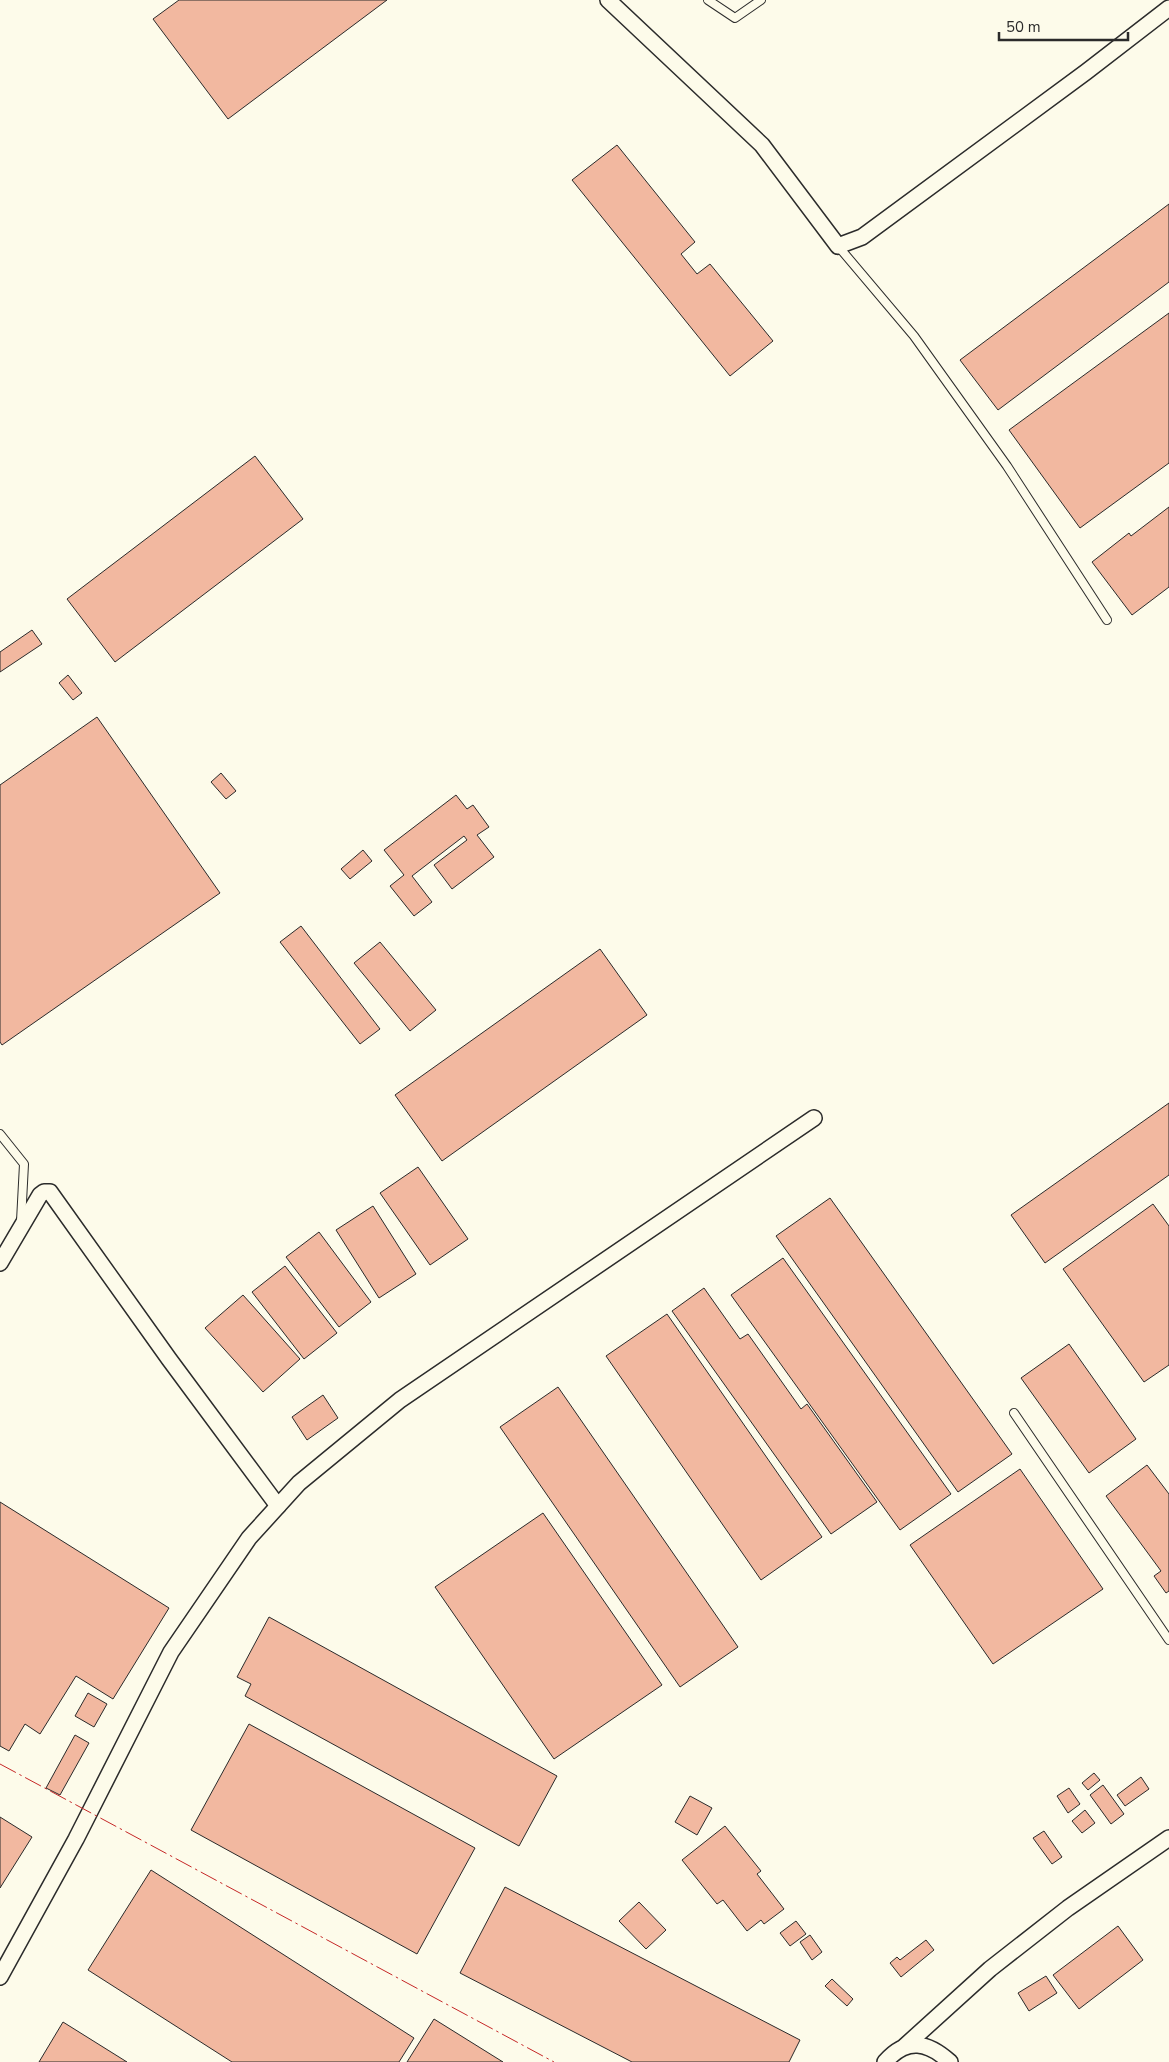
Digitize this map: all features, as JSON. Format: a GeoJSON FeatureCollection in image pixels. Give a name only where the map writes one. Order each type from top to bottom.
{"type":"FeatureCollection","features":[{"type":"Feature","properties":{"kind":"street"},"geometry":{"type":"LineString","coordinates":[[608,0],[762,145],[838,246],[862,237],[1086,72],[1169,8]]}},
{"type":"Feature","properties":{"kind":"street"},"geometry":{"type":"LineString","coordinates":[[0,1977],[4,1961],[76,1839],[171,1652],[248,1538],[299,1483],[400,1400],[814,1118]]}},
{"type":"Feature","properties":{"kind":"street"},"geometry":{"type":"LineString","coordinates":[[0,1263],[40,1195],[44,1192],[50,1192],[169,1359],[278,1506]]}},
{"type":"Feature","properties":{"kind":"street"},"geometry":{"type":"LineString","coordinates":[[885,2062],[905,2046],[920,2039],[998,1963],[1068,1908],[1169,1838]]}},
{"type":"Feature","properties":{"kind":"street"},"geometry":{"type":"LineString","coordinates":[[920,2039],[938,2050],[950,2062]]}},
{"type":"Feature","properties":{"kind":"lane"},"geometry":{"type":"LineString","coordinates":[[708,0],[735,18],[761,0]]}},
{"type":"Feature","properties":{"kind":"lane"},"geometry":{"type":"LineString","coordinates":[[838,246],[919,343],[1007,466],[1107,620]]}},
{"type":"Feature","properties":{"kind":"lane"},"geometry":{"type":"LineString","coordinates":[[0,1134],[24,1164],[21,1226]]}},
{"type":"Feature","properties":{"kind":"lane"},"geometry":{"type":"LineString","coordinates":[[1014,1413],[1169,1640]]}},
{"type":"Feature","properties":{"kind":"building"},"geometry":{"type":"Polygon","coordinates":[[[179,0],[387,0],[228,119],[153,19],[179,0]]]}},
{"type":"Feature","properties":{"kind":"building"},"geometry":{"type":"Polygon","coordinates":[[[617,145],[695,242],[681,254],[697,274],[710,264],[773,341],[730,376],[572,180],[617,145]]]}},
{"type":"Feature","properties":{"kind":"building"},"geometry":{"type":"Polygon","coordinates":[[[1169,204],[1169,282],[998,410],[960,360],[1169,204]]]}},
{"type":"Feature","properties":{"kind":"building"},"geometry":{"type":"Polygon","coordinates":[[[1169,313],[1169,463],[1080,528],[1009,430],[1169,313]]]}},
{"type":"Feature","properties":{"kind":"building"},"geometry":{"type":"Polygon","coordinates":[[[255,456],[303,519],[115,662],[67,599],[255,456]]]}},
{"type":"Feature","properties":{"kind":"building"},"geometry":{"type":"Polygon","coordinates":[[[1169,507],[1169,587],[1132,615],[1092,562],[1129,533],[1131,536],[1169,507]]]}},
{"type":"Feature","properties":{"kind":"building"},"geometry":{"type":"Polygon","coordinates":[[[32,630],[42,644],[0,672],[0,652],[32,630]]]}},
{"type":"Feature","properties":{"kind":"building"},"geometry":{"type":"Polygon","coordinates":[[[68,675],[82,693],[73,700],[59,683],[68,675]]]}},
{"type":"Feature","properties":{"kind":"building"},"geometry":{"type":"Polygon","coordinates":[[[97,717],[220,893],[2,1045],[0,1042],[0,785],[97,717]]]}},
{"type":"Feature","properties":{"kind":"building"},"geometry":{"type":"Polygon","coordinates":[[[221,773],[236,791],[226,799],[211,782],[221,773]]]}},
{"type":"Feature","properties":{"kind":"building"},"geometry":{"type":"Polygon","coordinates":[[[456,795],[467,809],[473,805],[489,827],[477,835],[494,857],[452,889],[434,865],[467,840],[464,836],[412,876],[432,902],[414,916],[390,886],[404,875],[384,850],[456,795]]]}},
{"type":"Feature","properties":{"kind":"building"},"geometry":{"type":"Polygon","coordinates":[[[363,850],[372,861],[350,879],[341,869],[363,850]]]}},
{"type":"Feature","properties":{"kind":"building"},"geometry":{"type":"Polygon","coordinates":[[[301,926],[380,1029],[360,1044],[280,942],[301,926]]]}},
{"type":"Feature","properties":{"kind":"building"},"geometry":{"type":"Polygon","coordinates":[[[380,942],[436,1010],[410,1031],[354,963],[380,942]]]}},
{"type":"Feature","properties":{"kind":"building"},"geometry":{"type":"Polygon","coordinates":[[[600,949],[647,1015],[442,1161],[395,1095],[600,949]]]}},
{"type":"Feature","properties":{"kind":"building"},"geometry":{"type":"Polygon","coordinates":[[[1169,1103],[1169,1175],[1045,1263],[1011,1215],[1169,1103]]]}},
{"type":"Feature","properties":{"kind":"building"},"geometry":{"type":"Polygon","coordinates":[[[418,1167],[468,1239],[430,1265],[380,1193],[418,1167]]]}},
{"type":"Feature","properties":{"kind":"building"},"geometry":{"type":"Polygon","coordinates":[[[830,1198],[1012,1454],[958,1492],[776,1236],[830,1198]]]}},
{"type":"Feature","properties":{"kind":"building"},"geometry":{"type":"Polygon","coordinates":[[[1153,1204],[1169,1226],[1169,1365],[1144,1382],[1063,1269],[1153,1204]]]}},
{"type":"Feature","properties":{"kind":"building"},"geometry":{"type":"Polygon","coordinates":[[[373,1206],[416,1274],[379,1298],[336,1230],[373,1206]]]}},
{"type":"Feature","properties":{"kind":"building"},"geometry":{"type":"Polygon","coordinates":[[[319,1232],[371,1302],[339,1327],[286,1257],[319,1232]]]}},
{"type":"Feature","properties":{"kind":"building"},"geometry":{"type":"Polygon","coordinates":[[[783,1258],[951,1494],[900,1530],[731,1295],[783,1258]]]}},
{"type":"Feature","properties":{"kind":"building"},"geometry":{"type":"Polygon","coordinates":[[[285,1266],[337,1333],[304,1359],[252,1292],[285,1266]]]}},
{"type":"Feature","properties":{"kind":"building"},"geometry":{"type":"Polygon","coordinates":[[[704,1288],[740,1339],[748,1334],[801,1409],[807,1404],[877,1502],[831,1534],[672,1311],[704,1288]]]}},
{"type":"Feature","properties":{"kind":"building"},"geometry":{"type":"Polygon","coordinates":[[[243,1295],[300,1359],[263,1392],[205,1328],[243,1295]]]}},
{"type":"Feature","properties":{"kind":"building"},"geometry":{"type":"Polygon","coordinates":[[[667,1314],[822,1537],[761,1580],[606,1356],[667,1314]]]}},
{"type":"Feature","properties":{"kind":"building"},"geometry":{"type":"Polygon","coordinates":[[[1069,1344],[1136,1439],[1089,1473],[1021,1378],[1069,1344]]]}},
{"type":"Feature","properties":{"kind":"building"},"geometry":{"type":"Polygon","coordinates":[[[558,1387],[738,1647],[680,1687],[500,1427],[558,1387]]]}},
{"type":"Feature","properties":{"kind":"building"},"geometry":{"type":"Polygon","coordinates":[[[323,1395],[338,1418],[307,1440],[292,1417],[323,1395]]]}},
{"type":"Feature","properties":{"kind":"building"},"geometry":{"type":"Polygon","coordinates":[[[1147,1465],[1169,1494],[1169,1591],[1166,1593],[1154,1576],[1161,1571],[1106,1496],[1147,1465]]]}},
{"type":"Feature","properties":{"kind":"building"},"geometry":{"type":"Polygon","coordinates":[[[1020,1469],[1103,1589],[993,1664],[910,1545],[1020,1469]]]}},
{"type":"Feature","properties":{"kind":"building"},"geometry":{"type":"Polygon","coordinates":[[[0,1502],[169,1608],[113,1699],[76,1676],[40,1734],[25,1724],[9,1751],[0,1746],[0,1502]]]}},
{"type":"Feature","properties":{"kind":"building"},"geometry":{"type":"Polygon","coordinates":[[[543,1513],[662,1685],[554,1759],[435,1587],[543,1513]]]}},
{"type":"Feature","properties":{"kind":"building"},"geometry":{"type":"Polygon","coordinates":[[[269,1617],[557,1776],[519,1846],[245,1696],[251,1684],[237,1677],[269,1617]]]}},
{"type":"Feature","properties":{"kind":"building"},"geometry":{"type":"Polygon","coordinates":[[[88,1693],[107,1704],[94,1727],[75,1716],[88,1693]]]}},
{"type":"Feature","properties":{"kind":"building"},"geometry":{"type":"Polygon","coordinates":[[[249,1724],[475,1848],[417,1954],[191,1830],[249,1724]]]}},
{"type":"Feature","properties":{"kind":"building"},"geometry":{"type":"Polygon","coordinates":[[[75,1735],[89,1743],[60,1795],[46,1788],[75,1735]]]}},
{"type":"Feature","properties":{"kind":"building"},"geometry":{"type":"Polygon","coordinates":[[[1094,1773],[1100,1780],[1088,1790],[1082,1783],[1094,1773]]]}},
{"type":"Feature","properties":{"kind":"building"},"geometry":{"type":"Polygon","coordinates":[[[1141,1777],[1149,1789],[1125,1806],[1117,1795],[1141,1777]]]}},
{"type":"Feature","properties":{"kind":"building"},"geometry":{"type":"Polygon","coordinates":[[[1103,1785],[1124,1814],[1111,1824],[1090,1795],[1103,1785]]]}},
{"type":"Feature","properties":{"kind":"building"},"geometry":{"type":"Polygon","coordinates":[[[1069,1788],[1080,1804],[1068,1813],[1057,1796],[1069,1788]]]}},
{"type":"Feature","properties":{"kind":"building"},"geometry":{"type":"Polygon","coordinates":[[[690,1796],[712,1808],[697,1835],[675,1822],[690,1796]]]}},
{"type":"Feature","properties":{"kind":"building"},"geometry":{"type":"Polygon","coordinates":[[[1085,1810],[1095,1823],[1082,1833],[1072,1821],[1085,1810]]]}},
{"type":"Feature","properties":{"kind":"building"},"geometry":{"type":"Polygon","coordinates":[[[0,1817],[32,1837],[0,1888],[0,1817]]]}},
{"type":"Feature","properties":{"kind":"building"},"geometry":{"type":"Polygon","coordinates":[[[725,1826],[761,1871],[757,1874],[784,1909],[764,1924],[761,1920],[747,1931],[723,1900],[717,1904],[682,1860],[725,1826]]]}},
{"type":"Feature","properties":{"kind":"building"},"geometry":{"type":"Polygon","coordinates":[[[1044,1831],[1062,1857],[1052,1864],[1033,1838],[1044,1831]]]}},
{"type":"Feature","properties":{"kind":"building"},"geometry":{"type":"Polygon","coordinates":[[[151,1870],[414,2038],[399,2062],[232,2062],[88,1970],[151,1870]]]}},
{"type":"Feature","properties":{"kind":"building"},"geometry":{"type":"Polygon","coordinates":[[[505,1887],[800,2040],[789,2062],[632,2062],[460,1973],[505,1887]]]}},
{"type":"Feature","properties":{"kind":"building"},"geometry":{"type":"Polygon","coordinates":[[[639,1902],[666,1930],[646,1949],[619,1921],[639,1902]]]}},
{"type":"Feature","properties":{"kind":"building"},"geometry":{"type":"Polygon","coordinates":[[[796,1921],[806,1934],[790,1946],[780,1933],[796,1921]]]}},
{"type":"Feature","properties":{"kind":"building"},"geometry":{"type":"Polygon","coordinates":[[[1118,1926],[1143,1960],[1079,2009],[1053,1975],[1118,1926]]]}},
{"type":"Feature","properties":{"kind":"building"},"geometry":{"type":"Polygon","coordinates":[[[810,1935],[822,1952],[812,1960],[800,1942],[810,1935]]]}},
{"type":"Feature","properties":{"kind":"building"},"geometry":{"type":"Polygon","coordinates":[[[926,1940],[934,1950],[901,1977],[890,1963],[897,1957],[900,1960],[926,1940]]]}},
{"type":"Feature","properties":{"kind":"building"},"geometry":{"type":"Polygon","coordinates":[[[1046,1976],[1057,1993],[1029,2011],[1018,1993],[1046,1976]]]}},
{"type":"Feature","properties":{"kind":"building"},"geometry":{"type":"Polygon","coordinates":[[[832,1979],[853,1999],[847,2006],[825,1986],[832,1979]]]}},
{"type":"Feature","properties":{"kind":"building"},"geometry":{"type":"Polygon","coordinates":[[[434,2019],[503,2062],[407,2062],[434,2019]]]}},
{"type":"Feature","properties":{"kind":"building"},"geometry":{"type":"Polygon","coordinates":[[[63,2022],[127,2062],[39,2062],[63,2022]]]}},
{"type":"Feature","properties":{"kind":"power"},"geometry":{"type":"LineString","coordinates":[[0,1764],[554,2062]]}}]}
